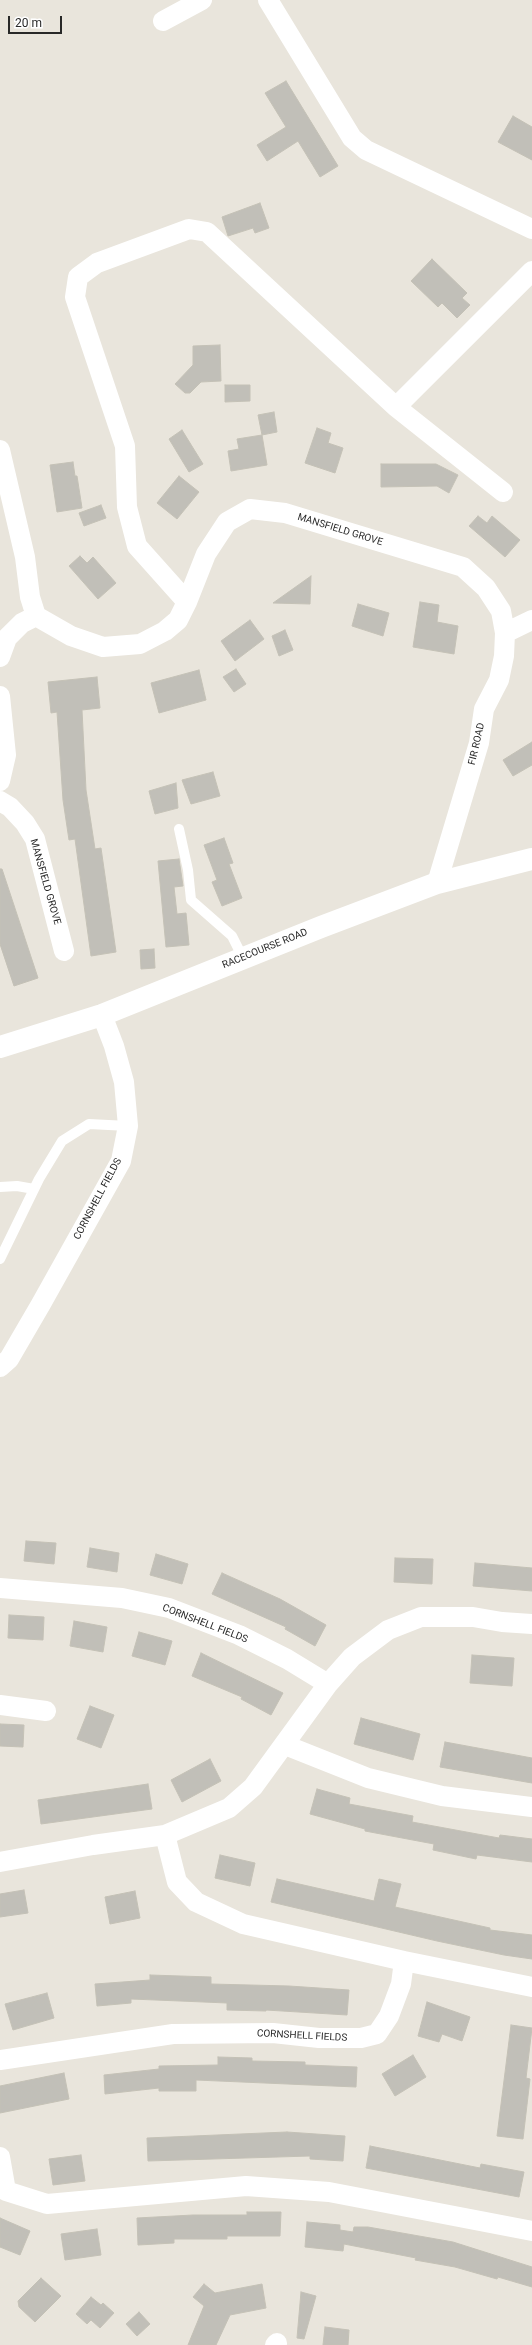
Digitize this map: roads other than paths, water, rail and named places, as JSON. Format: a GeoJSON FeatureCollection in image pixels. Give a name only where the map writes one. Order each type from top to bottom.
{"type":"FeatureCollection","features":[{"type":"Feature","properties":{"kind":"street"},"geometry":{"type":"LineString","coordinates":[[163,21],[202,0]]}},
{"type":"Feature","properties":{"kind":"street"},"geometry":{"type":"LineString","coordinates":[[268,0],[352,138],[366,150],[532,230]]}},
{"type":"Feature","properties":{"kind":"street"},"geometry":{"type":"LineString","coordinates":[[187,602],[137,546],[127,507],[125,446],[75,297],[78,277],[97,263],[189,229],[208,232],[396,407],[503,492]]}},
{"type":"Feature","properties":{"kind":"street"},"geometry":{"type":"LineString","coordinates":[[396,407],[532,271]]}},
{"type":"Feature","properties":{"kind":"street"},"geometry":{"type":"LineString","coordinates":[[0,450],[25,557],[30,597],[36,616],[22,624],[7,638],[0,657]]}},
{"type":"Feature","properties":{"kind":"street","name":"MANSFIELD GROVE"},"geometry":{"type":"LineString","coordinates":[[36,616],[71,636],[102,647],[140,644],[165,631],[178,620],[187,602],[206,554],[227,522],[250,509],[285,513],[463,568],[486,588],[501,611],[505,633]]}},
{"type":"Feature","properties":{"kind":"street"},"geometry":{"type":"LineString","coordinates":[[505,633],[532,620]]}},
{"type":"Feature","properties":{"kind":"street","name":"FIR ROAD"},"geometry":{"type":"LineString","coordinates":[[437,884],[479,742],[484,709],[499,680],[504,656],[505,633]]}},
{"type":"Feature","properties":{"kind":"street"},"geometry":{"type":"LineString","coordinates":[[0,696],[6,755],[0,782]]}},
{"type":"Feature","properties":{"kind":"street","name":"MANSFIELD GROVE"},"geometry":{"type":"LineString","coordinates":[[0,801],[10,807],[25,823],[35,839],[64,951]]}},
{"type":"Feature","properties":{"kind":"street","name":"RACECOURSE ROAD"},"geometry":{"type":"LineString","coordinates":[[0,1047],[102,1015],[243,958],[437,884],[532,859]]}},
{"type":"Feature","properties":{"kind":"street","name":"CORNSHELL FIELDS"},"geometry":{"type":"LineString","coordinates":[[0,1367],[9,1359],[121,1161],[128,1126],[124,1082],[114,1046],[102,1015]]}},
{"type":"Feature","properties":{"kind":"street","name":"CORNSHELL FIELDS"},"geometry":{"type":"LineString","coordinates":[[0,1588],[122,1598],[169,1608],[239,1635],[287,1659],[328,1684]]}},
{"type":"Feature","properties":{"kind":"street"},"geometry":{"type":"LineString","coordinates":[[0,1862],[93,1844],[165,1835],[229,1808],[253,1787],[328,1684],[352,1657],[388,1630],[421,1616],[473,1617],[502,1622],[532,1624]]}},
{"type":"Feature","properties":{"kind":"street"},"geometry":{"type":"LineString","coordinates":[[0,1705],[46,1711]]}},
{"type":"Feature","properties":{"kind":"street"},"geometry":{"type":"LineString","coordinates":[[285,1745],[376,1780],[442,1796],[532,1807]]}},
{"type":"Feature","properties":{"kind":"street"},"geometry":{"type":"LineString","coordinates":[[165,1835],[177,1882],[196,1902],[243,1924],[404,1961],[532,1987]]}},
{"type":"Feature","properties":{"kind":"street","name":"CORNSHELL FIELDS"},"geometry":{"type":"LineString","coordinates":[[0,2060],[173,2034],[273,2032],[319,2038],[360,2038],[377,2034],[389,2016],[401,1984],[404,1961]]}},
{"type":"Feature","properties":{"kind":"street"},"geometry":{"type":"LineString","coordinates":[[0,2158],[6,2191],[46,2204],[246,2186],[329,2192],[532,2231]]}},
{"type":"Feature","properties":{"kind":"lane"},"geometry":{"type":"LineString","coordinates":[[179,830],[188,870],[191,900],[232,936],[243,958]]}},
{"type":"Feature","properties":{"kind":"lane"},"geometry":{"type":"LineString","coordinates":[[0,1259],[34,1189],[62,1141],[89,1124],[128,1126]]}},
{"type":"Feature","properties":{"kind":"lane"},"geometry":{"type":"LineString","coordinates":[[0,1187],[17,1186],[34,1189]]}}]}
